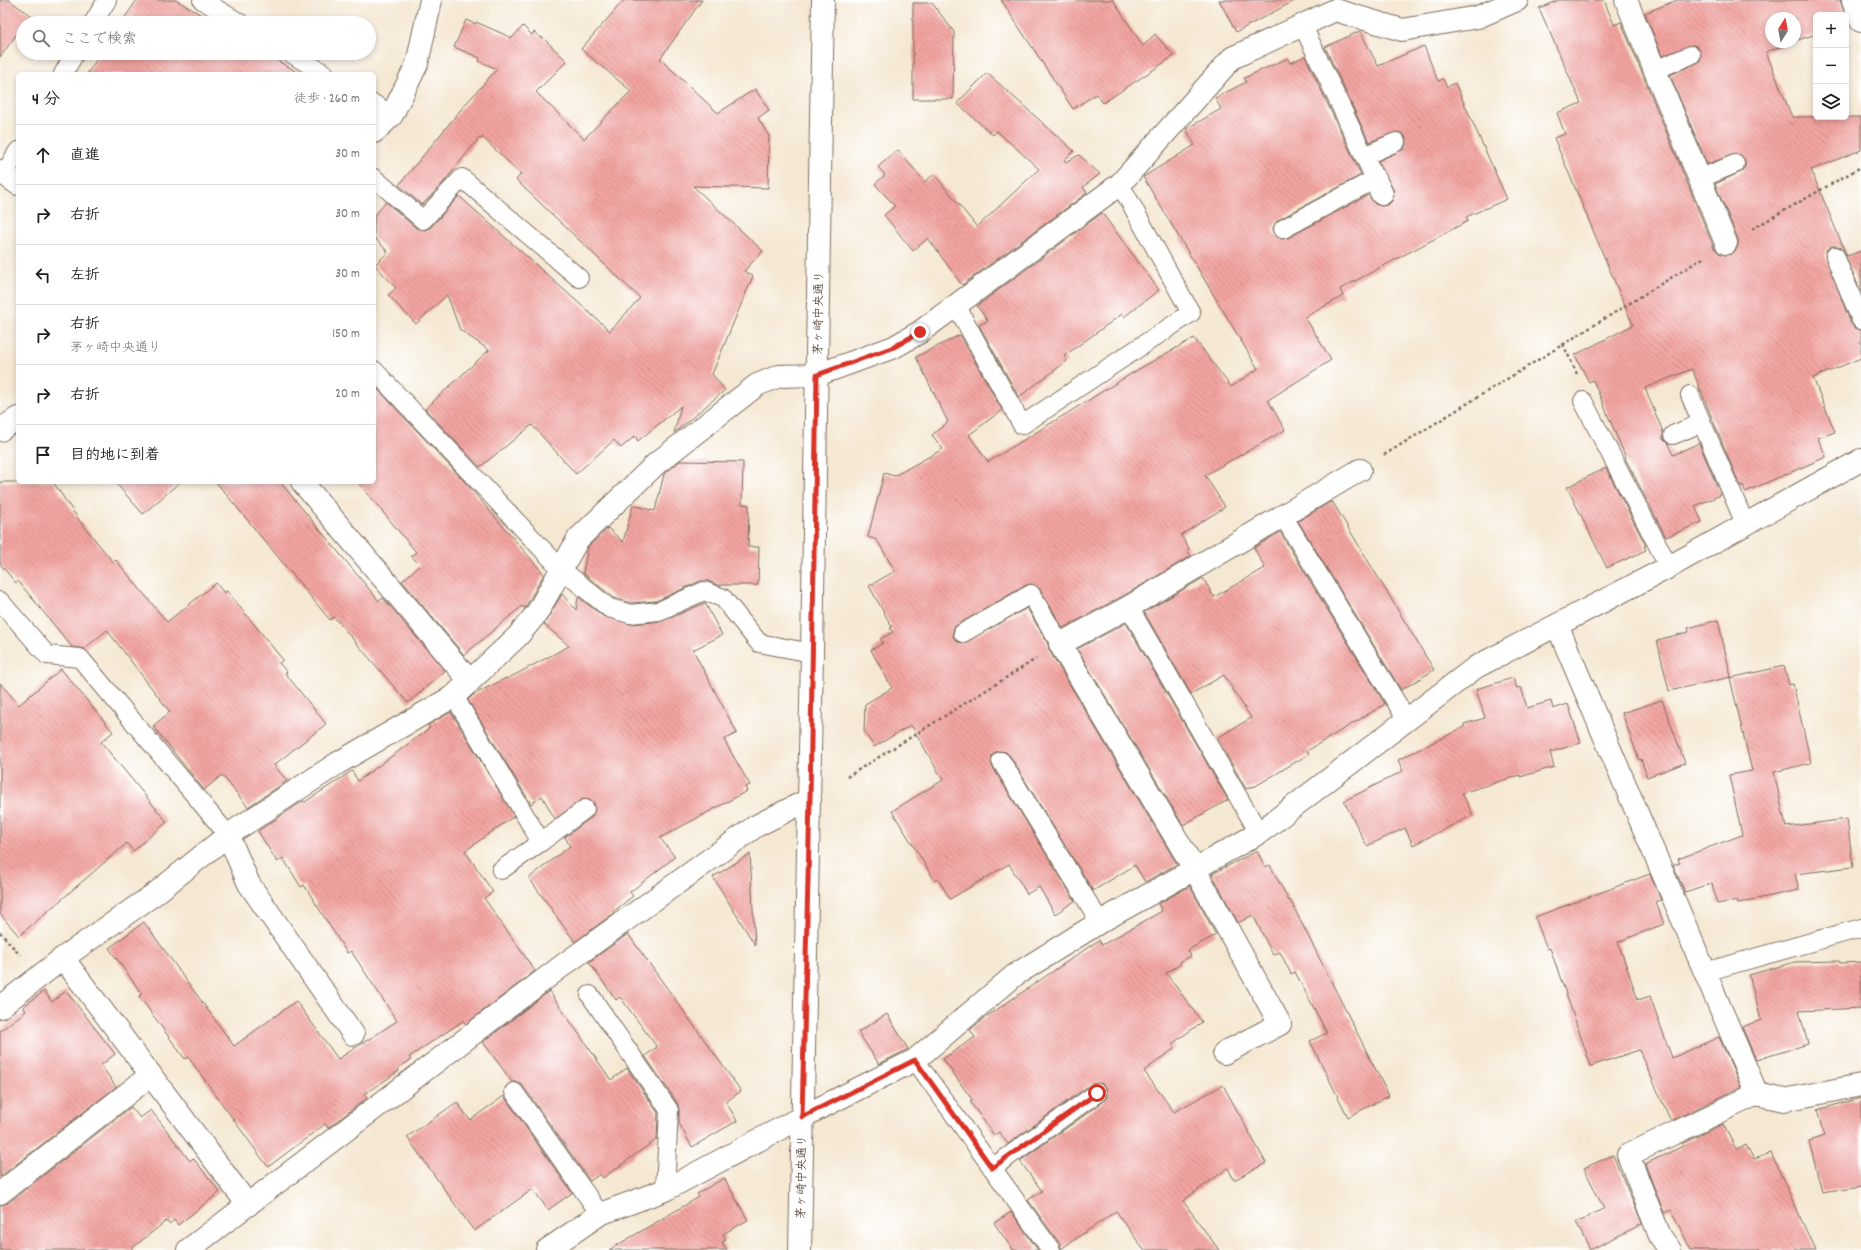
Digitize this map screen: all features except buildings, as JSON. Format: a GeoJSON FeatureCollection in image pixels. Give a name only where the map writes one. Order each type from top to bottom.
{"type":"FeatureCollection","features":[{"type":"Feature","properties":{"kind":"street"},"geometry":{"type":"LineString","coordinates":[[376,127],[383,109],[417,64],[431,0]]}},
{"type":"Feature","properties":{"kind":"street","name":"茅ヶ崎中央通り"},"geometry":{"type":"LineString","coordinates":[[800,1250],[810,799],[823,0]]}},
{"type":"Feature","properties":{"kind":"street"},"geometry":{"type":"LineString","coordinates":[[0,1007],[63,958],[156,893],[228,835],[338,764],[454,696],[469,680],[518,636],[536,613],[578,539],[657,463],[757,385],[779,376],[817,375],[894,347],[920,332],[1120,184],[1232,58],[1335,10],[1402,30],[1478,16],[1517,0]]}},
{"type":"Feature","properties":{"kind":"street"},"geometry":{"type":"LineString","coordinates":[[1626,0],[1726,243]]}},
{"type":"Feature","properties":{"kind":"street"},"geometry":{"type":"LineString","coordinates":[[1853,0],[1861,21]]}},
{"type":"Feature","properties":{"kind":"street"},"geometry":{"type":"LineString","coordinates":[[0,430],[16,419]]}},
{"type":"Feature","properties":{"kind":"street"},"geometry":{"type":"LineString","coordinates":[[547,1250],[600,1214],[665,1190],[802,1117],[915,1060],[1015,975],[1100,922],[1194,868],[1259,833],[1476,667],[1746,526],[1861,460]]}},
{"type":"Feature","properties":{"kind":"street"},"geometry":{"type":"LineString","coordinates":[[1224,1053],[1280,1024],[1194,868],[1060,644],[1129,607],[1360,470]]}},
{"type":"Feature","properties":{"kind":"street"},"geometry":{"type":"LineString","coordinates":[[304,484],[469,680]]}},
{"type":"Feature","properties":{"kind":"street"},"geometry":{"type":"LineString","coordinates":[[1557,625],[1757,1094]]}},
{"type":"Feature","properties":{"kind":"street"},"geometry":{"type":"LineString","coordinates":[[188,1250],[562,966],[749,830],[810,799]]}},
{"type":"Feature","properties":{"kind":"street"},"geometry":{"type":"LineString","coordinates":[[228,835],[249,884],[353,1034]]}},
{"type":"Feature","properties":{"kind":"street"},"geometry":{"type":"LineString","coordinates":[[63,958],[248,1205]]}},
{"type":"Feature","properties":{"kind":"street"},"geometry":{"type":"LineString","coordinates":[[0,1194],[151,1075]]}},
{"type":"Feature","properties":{"kind":"street"},"geometry":{"type":"LineString","coordinates":[[1670,1250],[1660,1236],[1628,1155],[1757,1094],[1784,1100],[1861,1085]]}},
{"type":"Feature","properties":{"kind":"lane"},"geometry":{"type":"LineString","coordinates":[[97,16],[107,0]]}},
{"type":"Feature","properties":{"kind":"lane"},"geometry":{"type":"LineString","coordinates":[[202,0],[228,16]]}},
{"type":"Feature","properties":{"kind":"lane"},"geometry":{"type":"LineString","coordinates":[[1283,229],[1379,186],[1303,26]]}},
{"type":"Feature","properties":{"kind":"lane"},"geometry":{"type":"LineString","coordinates":[[1655,70],[1691,55]]}},
{"type":"Feature","properties":{"kind":"lane"},"geometry":{"type":"LineString","coordinates":[[64,72],[72,60]]}},
{"type":"Feature","properties":{"kind":"lane"},"geometry":{"type":"LineString","coordinates":[[302,60],[322,72]]}},
{"type":"Feature","properties":{"kind":"lane"},"geometry":{"type":"LineString","coordinates":[[1364,156],[1396,142]]}},
{"type":"Feature","properties":{"kind":"lane"},"geometry":{"type":"LineString","coordinates":[[8,176],[16,156]]}},
{"type":"Feature","properties":{"kind":"lane"},"geometry":{"type":"LineString","coordinates":[[1700,179],[1735,164]]}},
{"type":"Feature","properties":{"kind":"lane"},"geometry":{"type":"LineString","coordinates":[[376,180],[423,220],[462,178],[579,278]]}},
{"type":"Feature","properties":{"kind":"lane"},"geometry":{"type":"LineString","coordinates":[[956,305],[1022,425],[1191,313],[1120,184]]}},
{"type":"Feature","properties":{"kind":"lane"},"geometry":{"type":"LineString","coordinates":[[1835,256],[1861,320]]}},
{"type":"Feature","properties":{"kind":"lane"},"geometry":{"type":"LineString","coordinates":[[376,372],[561,569],[609,608],[630,614],[658,611],[704,591],[724,598],[759,643],[812,653]]}},
{"type":"Feature","properties":{"kind":"lane"},"geometry":{"type":"LineString","coordinates":[[1690,395],[1746,526]]}},
{"type":"Feature","properties":{"kind":"lane"},"geometry":{"type":"LineString","coordinates":[[1583,401],[1669,567]]}},
{"type":"Feature","properties":{"kind":"lane"},"geometry":{"type":"LineString","coordinates":[[1673,435],[1702,423]]}},
{"type":"Feature","properties":{"kind":"lane"},"geometry":{"type":"LineString","coordinates":[[1283,516],[1407,720]]}},
{"type":"Feature","properties":{"kind":"lane"},"geometry":{"type":"LineString","coordinates":[[963,633],[1031,594],[1060,644]]}},
{"type":"Feature","properties":{"kind":"lane"},"geometry":{"type":"LineString","coordinates":[[0,601],[47,655],[80,658],[228,835]]}},
{"type":"Feature","properties":{"kind":"lane"},"geometry":{"type":"LineString","coordinates":[[1129,607],[1259,833]]}},
{"type":"Feature","properties":{"kind":"lane"},"geometry":{"type":"LineString","coordinates":[[454,696],[541,842]]}},
{"type":"Feature","properties":{"kind":"lane"},"geometry":{"type":"LineString","coordinates":[[1000,761],[1100,922]]}},
{"type":"Feature","properties":{"kind":"lane"},"geometry":{"type":"LineString","coordinates":[[501,870],[585,809]]}},
{"type":"Feature","properties":{"kind":"lane"},"geometry":{"type":"LineString","coordinates":[[1704,972],[1861,928]]}},
{"type":"Feature","properties":{"kind":"lane"},"geometry":{"type":"LineString","coordinates":[[590,995],[669,1110],[665,1190]]}},
{"type":"Feature","properties":{"kind":"lane"},"geometry":{"type":"LineString","coordinates":[[915,1060],[1051,1250]]}},
{"type":"Feature","properties":{"kind":"lane"},"geometry":{"type":"LineString","coordinates":[[514,1092],[600,1214]]}},
{"type":"Feature","properties":{"kind":"lane"},"geometry":{"type":"LineString","coordinates":[[992,1168],[1097,1093]]}},
{"type":"Feature","properties":{"kind":"path"},"geometry":{"type":"LineString","coordinates":[[1360,470],[1726,243],[1861,167]]}},
{"type":"Feature","properties":{"kind":"path"},"geometry":{"type":"LineString","coordinates":[[847,776],[1060,644]]}},
{"type":"Feature","properties":{"kind":"route"},"geometry":{"type":"LineString","coordinates":[[920,332],[894,347],[817,375],[810,799],[802,1117],[915,1060],[992,1168],[1097,1093]]}}]}
